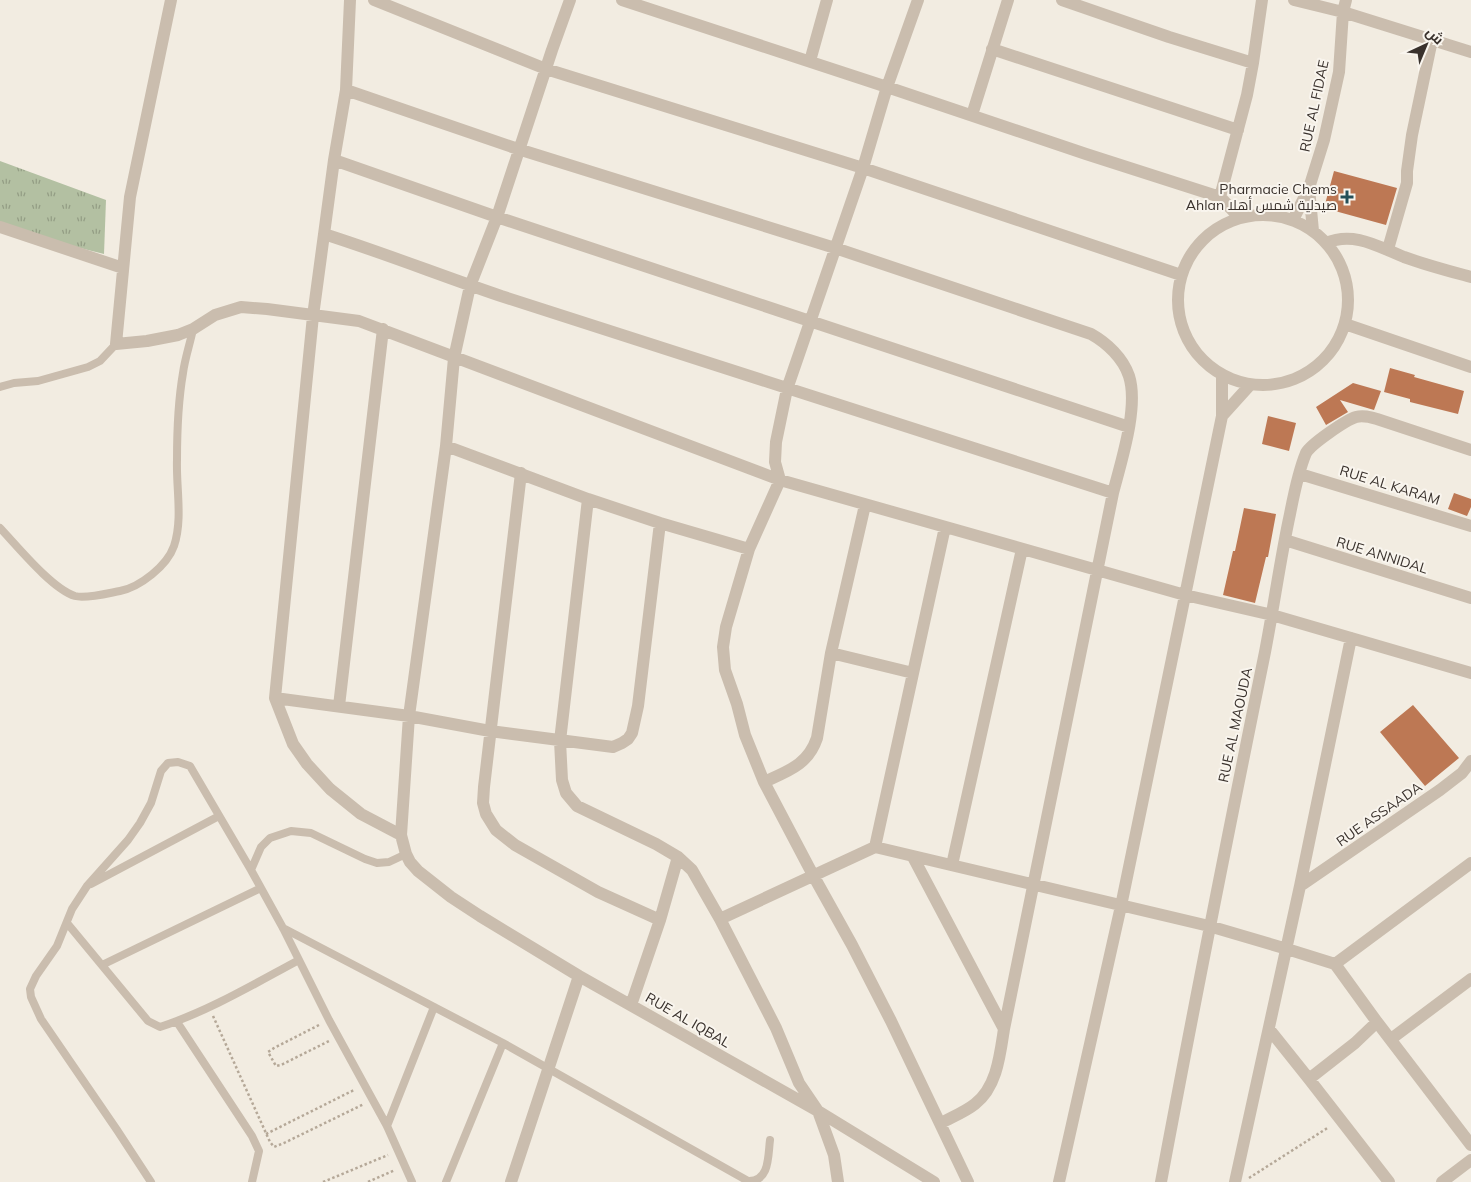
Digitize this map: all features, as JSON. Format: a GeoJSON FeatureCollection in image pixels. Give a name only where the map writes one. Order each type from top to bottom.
{"type":"FeatureCollection","features":[{"type":"Feature","properties":{"kind":"street"},"geometry":{"type":"LineString","coordinates":[[171,0],[130,198],[116,344],[178,335],[194,329],[215,315],[241,307],[359,321],[780,480],[1185,595],[1272,615],[1471,673]]}},
{"type":"Feature","properties":{"kind":"street"},"geometry":{"type":"LineString","coordinates":[[350,0],[346,90],[334,160],[313,316],[276,698],[293,744],[307,764],[330,789],[361,814],[401,835]]}},
{"type":"Feature","properties":{"kind":"street"},"geometry":{"type":"LineString","coordinates":[[374,0],[546,69],[862,168],[1180,274]]}},
{"type":"Feature","properties":{"kind":"street"},"geometry":{"type":"LineString","coordinates":[[406,854],[401,835],[409,716],[446,446],[454,358],[470,286],[497,217],[518,149],[570,0]]}},
{"type":"Feature","properties":{"kind":"street"},"geometry":{"type":"LineString","coordinates":[[622,0],[1220,197],[1239,217]]}},
{"type":"Feature","properties":{"kind":"street"},"geometry":{"type":"LineString","coordinates":[[810,62],[827,0]]}},
{"type":"Feature","properties":{"kind":"street"},"geometry":{"type":"LineString","coordinates":[[918,0],[887,87],[862,168],[787,389],[776,442],[775,462],[780,480],[749,549],[726,627],[723,647],[725,670],[737,704],[744,735],[764,782],[891,1021],[968,1182]]}},
{"type":"Feature","properties":{"kind":"street"},"geometry":{"type":"LineString","coordinates":[[972,115],[1008,0]]}},
{"type":"Feature","properties":{"kind":"street"},"geometry":{"type":"LineString","coordinates":[[1062,0],[1169,37],[1253,63]]}},
{"type":"Feature","properties":{"kind":"street"},"geometry":{"type":"LineString","coordinates":[[1220,197],[1253,63],[1262,0]]}},
{"type":"Feature","properties":{"kind":"street"},"geometry":{"type":"LineString","coordinates":[[1294,0],[1344,6],[1432,40],[1471,52]]}},
{"type":"Feature","properties":{"kind":"street","name":"RUE AL FIDAE"},"geometry":{"type":"LineString","coordinates":[[1293,220],[1309,188],[1324,140],[1339,72],[1344,6]]}},
{"type":"Feature","properties":{"kind":"street"},"geometry":{"type":"LineString","coordinates":[[1388,249],[1407,183],[1412,135],[1432,40]]}},
{"type":"Feature","properties":{"kind":"street"},"geometry":{"type":"LineString","coordinates":[[992,50],[1238,130]]}},
{"type":"Feature","properties":{"kind":"street"},"geometry":{"type":"LineString","coordinates":[[346,90],[518,149],[835,248],[1091,334],[1100,339],[1117,355],[1128,375],[1132,396],[1129,427],[1113,493],[1001,1051],[996,1072],[988,1089],[976,1104],[941,1123]]}},
{"type":"Feature","properties":{"kind":"street"},"geometry":{"type":"LineString","coordinates":[[334,160],[497,217],[1129,427]]}},
{"type":"Feature","properties":{"kind":"street","name":"RUE AL FIDAE"},"geometry":{"type":"LineString","coordinates":[[1309,188],[1313,231]]}},
{"type":"Feature","properties":{"kind":"street"},"geometry":{"type":"LineString","coordinates":[[1266,214],[1280,216],[1293,220],[1313,231],[1326,243],[1339,260],[1346,281],[1348,302],[1345,324],[1338,340],[1329,354],[1316,367],[1285,383],[1250,385],[1222,375],[1203,361],[1188,343],[1180,321],[1177,298],[1180,274],[1189,255],[1202,238],[1220,225],[1239,217],[1266,214]]}},
{"type":"Feature","properties":{"kind":"street"},"geometry":{"type":"LineString","coordinates":[[0,227],[123,268]]}},
{"type":"Feature","properties":{"kind":"street"},"geometry":{"type":"LineString","coordinates":[[324,234],[470,286],[1113,493]]}},
{"type":"Feature","properties":{"kind":"street"},"geometry":{"type":"LineString","coordinates":[[1326,243],[1336,238],[1368,242],[1403,256],[1471,277]]}},
{"type":"Feature","properties":{"kind":"street"},"geometry":{"type":"LineString","coordinates":[[1345,324],[1471,367]]}},
{"type":"Feature","properties":{"kind":"street"},"geometry":{"type":"LineString","coordinates":[[339,706],[383,329]]}},
{"type":"Feature","properties":{"kind":"street"},"geometry":{"type":"LineString","coordinates":[[1059,1182],[1121,906],[1222,416],[1222,375]]}},
{"type":"Feature","properties":{"kind":"street"},"geometry":{"type":"LineString","coordinates":[[1222,416],[1250,385]]}},
{"type":"Feature","properties":{"kind":"street","name":"RUE AL MAOUDA"},"geometry":{"type":"LineString","coordinates":[[1161,1182],[1285,540],[1307,452],[1320,440],[1345,423],[1362,416],[1377,419],[1471,450]]}},
{"type":"Feature","properties":{"kind":"street"},"geometry":{"type":"LineString","coordinates":[[446,446],[588,499],[749,549]]}},
{"type":"Feature","properties":{"kind":"street"},"geometry":{"type":"LineString","coordinates":[[521,473],[490,730],[483,803],[486,814],[496,830],[515,845],[598,892],[660,920]]}},
{"type":"Feature","properties":{"kind":"street","name":"RUE AL KARAM"},"geometry":{"type":"LineString","coordinates":[[1300,474],[1471,526]]}},
{"type":"Feature","properties":{"kind":"street"},"geometry":{"type":"LineString","coordinates":[[588,499],[560,740],[562,780],[566,793],[577,806],[656,844],[678,857],[692,870],[720,919],[776,1028],[799,1083],[818,1110],[834,1155],[838,1182]]}},
{"type":"Feature","properties":{"kind":"street"},"geometry":{"type":"LineString","coordinates":[[764,782],[802,763],[814,748],[831,653],[865,504]]}},
{"type":"Feature","properties":{"kind":"street"},"geometry":{"type":"LineString","coordinates":[[276,698],[409,716],[560,740],[613,746],[622,743],[632,733],[638,706],[660,522]]}},
{"type":"Feature","properties":{"kind":"street"},"geometry":{"type":"LineString","coordinates":[[875,847],[945,527]]}},
{"type":"Feature","properties":{"kind":"street","name":"RUE ANNIDAL"},"geometry":{"type":"LineString","coordinates":[[1285,540],[1471,598]]}},
{"type":"Feature","properties":{"kind":"street"},"geometry":{"type":"LineString","coordinates":[[952,865],[1022,549]]}},
{"type":"Feature","properties":{"kind":"street"},"geometry":{"type":"LineString","coordinates":[[1235,1182],[1287,949],[1351,638]]}},
{"type":"Feature","properties":{"kind":"street"},"geometry":{"type":"LineString","coordinates":[[831,653],[913,674]]}},
{"type":"Feature","properties":{"kind":"street","name":"RUE ASSAADA"},"geometry":{"type":"LineString","coordinates":[[1300,886],[1440,790],[1462,773],[1471,761]]}},
{"type":"Feature","properties":{"kind":"street"},"geometry":{"type":"LineString","coordinates":[[720,919],[875,847],[1209,926],[1287,949],[1335,964],[1471,1145]]}},
{"type":"Feature","properties":{"kind":"street","name":"RUE AL IQBAL"},"geometry":{"type":"LineString","coordinates":[[406,854],[418,871],[480,916],[579,976],[818,1110],[934,1182]]}},
{"type":"Feature","properties":{"kind":"street"},"geometry":{"type":"LineString","coordinates":[[632,1005],[660,920],[678,857]]}},
{"type":"Feature","properties":{"kind":"street"},"geometry":{"type":"LineString","coordinates":[[913,857],[1004,1029]]}},
{"type":"Feature","properties":{"kind":"street"},"geometry":{"type":"LineString","coordinates":[[1335,964],[1471,863]]}},
{"type":"Feature","properties":{"kind":"street"},"geometry":{"type":"LineString","coordinates":[[511,1182],[579,976]]}},
{"type":"Feature","properties":{"kind":"street"},"geometry":{"type":"LineString","coordinates":[[1391,1039],[1471,979]]}},
{"type":"Feature","properties":{"kind":"street"},"geometry":{"type":"LineString","coordinates":[[1309,1078],[1355,1043],[1377,1022]]}},
{"type":"Feature","properties":{"kind":"street"},"geometry":{"type":"LineString","coordinates":[[1269,1029],[1389,1182]]}},
{"type":"Feature","properties":{"kind":"street"},"geometry":{"type":"LineString","coordinates":[[1442,1182],[1471,1160]]}},
{"type":"Feature","properties":{"kind":"lane"},"geometry":{"type":"LineString","coordinates":[[0,528],[57,586],[77,597],[125,590],[149,577],[168,557],[173,547],[178,524],[176,461],[178,414],[183,372],[194,329]]}},
{"type":"Feature","properties":{"kind":"lane"},"geometry":{"type":"LineString","coordinates":[[0,387],[38,381],[88,367],[100,361],[116,344]]}},
{"type":"Feature","properties":{"kind":"lane"},"geometry":{"type":"LineString","coordinates":[[151,1182],[41,1019],[31,997],[30,989],[57,946],[72,909],[87,886],[128,840],[140,823],[151,803],[161,771],[168,763],[178,762],[190,766],[251,870],[283,928],[329,1020],[388,1126],[412,1182]]}},
{"type":"Feature","properties":{"kind":"lane"},"geometry":{"type":"LineString","coordinates":[[87,886],[219,816]]}},
{"type":"Feature","properties":{"kind":"lane"},"geometry":{"type":"LineString","coordinates":[[251,870],[261,847],[270,838],[291,831],[311,833],[377,863],[389,862],[406,854]]}},
{"type":"Feature","properties":{"kind":"lane"},"geometry":{"type":"LineString","coordinates":[[102,965],[261,888]]}},
{"type":"Feature","properties":{"kind":"lane"},"geometry":{"type":"LineString","coordinates":[[67,923],[148,1021],[160,1027],[209,1008],[299,960]]}},
{"type":"Feature","properties":{"kind":"lane"},"geometry":{"type":"LineString","coordinates":[[283,928],[548,1068],[752,1182],[760,1181],[765,1175],[770,1140]]}},
{"type":"Feature","properties":{"kind":"lane"},"geometry":{"type":"LineString","coordinates":[[388,1126],[434,1007]]}},
{"type":"Feature","properties":{"kind":"lane"},"geometry":{"type":"LineString","coordinates":[[177,1022],[256,1143],[259,1151],[252,1182]]}},
{"type":"Feature","properties":{"kind":"lane"},"geometry":{"type":"LineString","coordinates":[[446,1182],[503,1044]]}},
{"type":"Feature","properties":{"kind":"path"},"geometry":{"type":"LineString","coordinates":[[209,1008],[266,1134],[274,1147],[373,1099]]}},
{"type":"Feature","properties":{"kind":"path"},"geometry":{"type":"LineString","coordinates":[[329,1020],[268,1052],[271,1059],[276,1066],[281,1065],[338,1036]]}},
{"type":"Feature","properties":{"kind":"path"},"geometry":{"type":"LineString","coordinates":[[266,1134],[365,1084]]}},
{"type":"Feature","properties":{"kind":"path"},"geometry":{"type":"LineString","coordinates":[[1243,1182],[1341,1120]]}},
{"type":"Feature","properties":{"kind":"path"},"geometry":{"type":"LineString","coordinates":[[323,1182],[399,1150]]}},
{"type":"Feature","properties":{"kind":"path"},"geometry":{"type":"LineString","coordinates":[[368,1182],[405,1165]]}},
{"type":"Feature","properties":{"kind":"green space"},"geometry":{"type":"Polygon","coordinates":[[[0,161],[106,200],[104,254],[0,228],[0,161]]]}},
{"type":"Feature","properties":{"kind":"building"},"geometry":{"type":"Polygon","coordinates":[[[1334,171],[1397,188],[1386,225],[1324,208],[1334,171]]]}},
{"type":"Feature","properties":{"kind":"building"},"geometry":{"type":"Polygon","coordinates":[[[1390,368],[1464,391],[1458,414],[1410,402],[1410,399],[1384,392],[1390,368]]]}},
{"type":"Feature","properties":{"kind":"building"},"geometry":{"type":"Polygon","coordinates":[[[1353,383],[1381,391],[1374,410],[1340,400],[1348,412],[1326,425],[1316,407],[1353,383]]]}},
{"type":"Feature","properties":{"kind":"building"},"geometry":{"type":"Polygon","coordinates":[[[1268,416],[1296,423],[1289,451],[1262,444],[1268,416]]]}},
{"type":"Feature","properties":{"kind":"building"},"geometry":{"type":"Polygon","coordinates":[[[1454,493],[1471,499],[1471,507],[1467,516],[1448,509],[1454,493]]]}},
{"type":"Feature","properties":{"kind":"building"},"geometry":{"type":"Polygon","coordinates":[[[1244,508],[1276,514],[1268,557],[1266,557],[1255,603],[1223,595],[1244,508]]]}},
{"type":"Feature","properties":{"kind":"building"},"geometry":{"type":"Polygon","coordinates":[[[1413,705],[1459,758],[1425,786],[1380,732],[1413,705]]]}},
{"type":"Feature","properties":{"kind":"place","name":"Pharmacie Chems Ahlan صيدلية شمس أهلا"},"geometry":{"type":"Point","coordinates":[1347,197]}}]}
